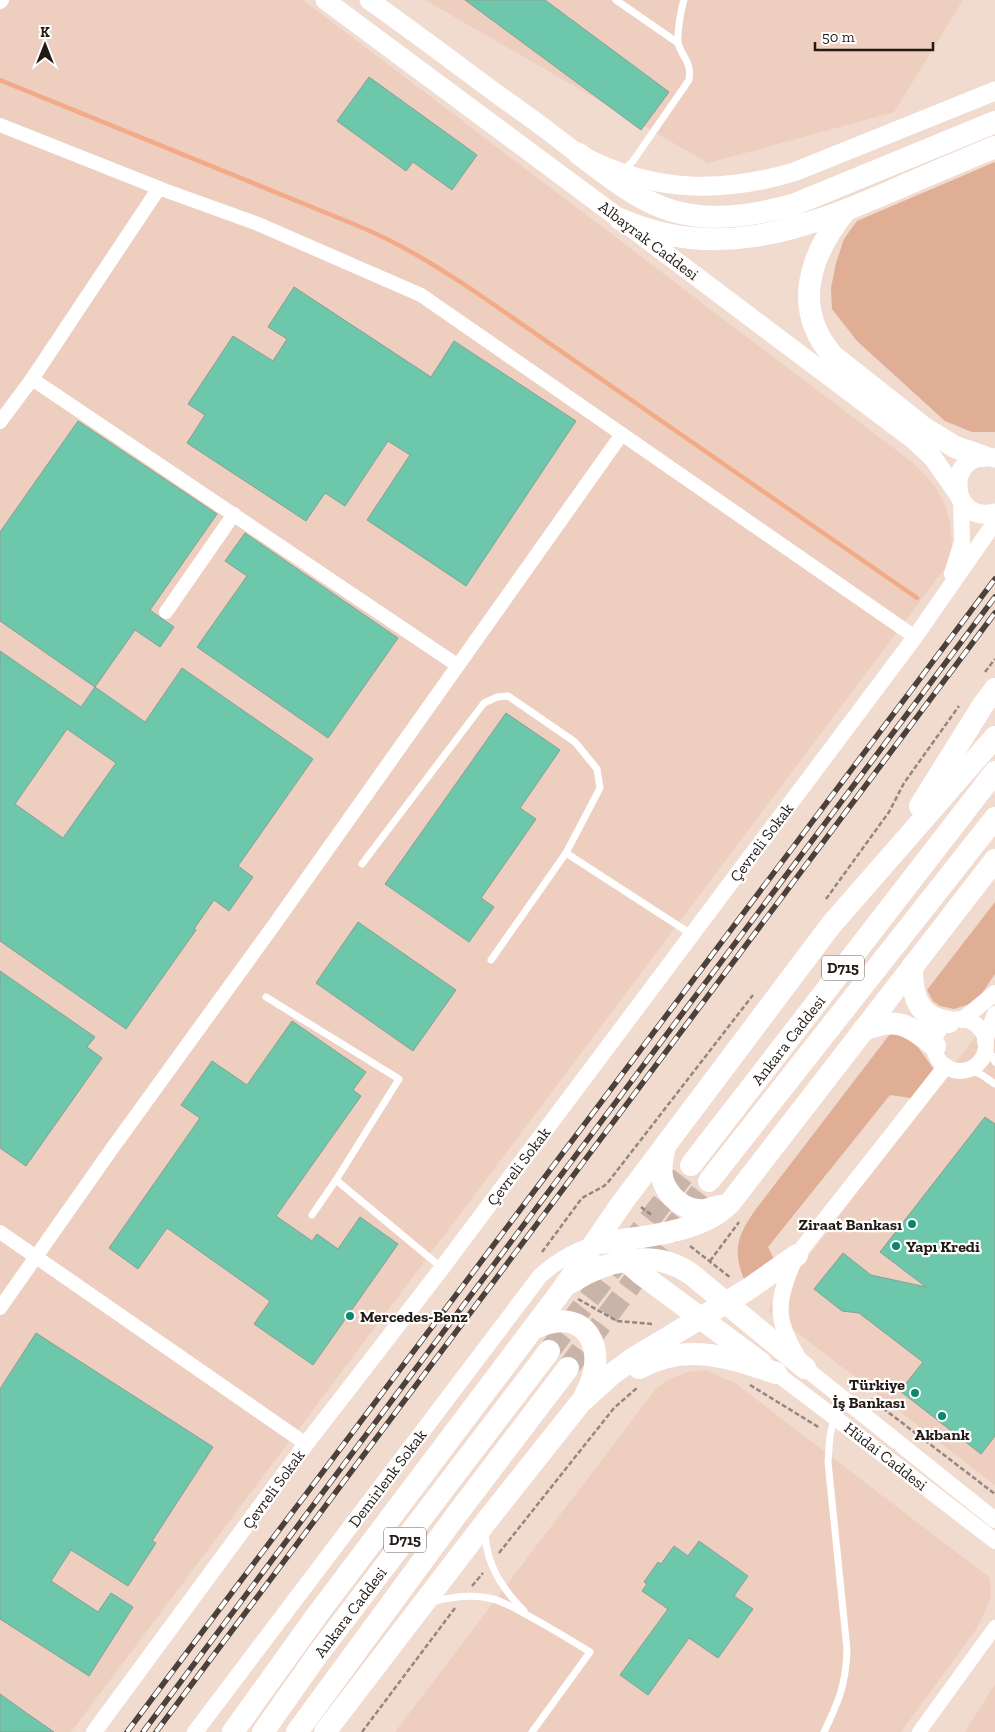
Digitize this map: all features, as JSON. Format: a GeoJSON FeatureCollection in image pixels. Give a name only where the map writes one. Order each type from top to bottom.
{"type":"FeatureCollection","features":[{"type":"Feature","properties":{"kind":"highway"},"geometry":{"type":"LineString","coordinates":[[579,154],[618,176],[652,203],[694,216],[724,217],[755,214],[793,205],[995,122]]}},
{"type":"Feature","properties":{"kind":"highway"},"geometry":{"type":"LineString","coordinates":[[620,219],[666,234],[699,239],[731,239],[787,230],[846,210],[995,147]]}},
{"type":"Feature","properties":{"kind":"highway"},"geometry":{"type":"LineString","coordinates":[[846,210],[826,236],[813,264],[809,294],[812,320],[816,332],[833,356],[924,428],[955,447],[988,457]]}},
{"type":"Feature","properties":{"kind":"highway"},"geometry":{"type":"LineString","coordinates":[[884,864],[983,705],[995,689]]}},
{"type":"Feature","properties":{"kind":"highway"},"geometry":{"type":"LineString","coordinates":[[233,1732],[317,1615],[564,1289],[625,1200],[831,925],[995,736]]}},
{"type":"Feature","properties":{"kind":"highway","name":"Ankara Caddesi"},"geometry":{"type":"LineString","coordinates":[[691,1164],[995,772]]}},
{"type":"Feature","properties":{"kind":"highway","name":"Ankara Caddesi"},"geometry":{"type":"LineString","coordinates":[[709,1181],[995,818]]}},
{"type":"Feature","properties":{"kind":"highway"},"geometry":{"type":"LineString","coordinates":[[595,1244],[672,1231],[709,1219],[730,1204],[995,860]]}},
{"type":"Feature","properties":{"kind":"highway"},"geometry":{"type":"LineString","coordinates":[[912,967],[913,989],[919,1005],[932,1018],[956,1021]]}},
{"type":"Feature","properties":{"kind":"highway"},"geometry":{"type":"LineString","coordinates":[[863,1030],[888,1023],[900,1024],[916,1031],[934,1046]]}},
{"type":"Feature","properties":{"kind":"highway"},"geometry":{"type":"LineString","coordinates":[[666,1145],[662,1162],[662,1177],[667,1190],[678,1203],[690,1209],[705,1210],[720,1206],[740,1191]]}},
{"type":"Feature","properties":{"kind":"highway"},"geometry":{"type":"LineString","coordinates":[[625,1200],[617,1223],[618,1240],[627,1261],[641,1274],[776,1373]]}},
{"type":"Feature","properties":{"kind":"highway"},"geometry":{"type":"LineString","coordinates":[[325,1732],[422,1604],[581,1402],[622,1366],[747,1290],[797,1255]]}},
{"type":"Feature","properties":{"kind":"highway"},"geometry":{"type":"LineString","coordinates":[[564,1289],[599,1269],[627,1261],[652,1260],[668,1262],[691,1274],[805,1368]]}},
{"type":"Feature","properties":{"kind":"highway"},"geometry":{"type":"LineString","coordinates":[[532,1329],[556,1321],[567,1321],[586,1331],[596,1350],[596,1362],[592,1381],[581,1402]]}},
{"type":"Feature","properties":{"kind":"highway","name":"Ankara Caddesi"},"geometry":{"type":"LineString","coordinates":[[263,1732],[318,1654],[549,1351]]}},
{"type":"Feature","properties":{"kind":"highway"},"geometry":{"type":"LineString","coordinates":[[544,1448],[570,1428],[624,1378],[641,1367],[662,1358],[687,1353],[710,1355],[735,1360],[776,1373]]}},
{"type":"Feature","properties":{"kind":"highway","name":"Ankara Caddesi"},"geometry":{"type":"LineString","coordinates":[[297,1732],[457,1514],[568,1368]]}},
{"type":"Feature","properties":{"kind":"main road","name":"Albayrak Caddesi"},"geometry":{"type":"LineString","coordinates":[[325,0],[915,441],[933,458],[966,506],[974,512],[984,514],[995,512]]}},
{"type":"Feature","properties":{"kind":"main road"},"geometry":{"type":"LineString","coordinates":[[369,0],[579,154]]}},
{"type":"Feature","properties":{"kind":"main road"},"geometry":{"type":"LineString","coordinates":[[618,176],[693,187],[760,182],[794,172],[995,91]]}},
{"type":"Feature","properties":{"kind":"main road"},"geometry":{"type":"LineString","coordinates":[[960,497],[957,485],[960,472],[969,462],[988,457]]}},
{"type":"Feature","properties":{"kind":"street"},"geometry":{"type":"LineString","coordinates":[[0,125],[158,188],[258,224],[421,295],[915,637]]}},
{"type":"Feature","properties":{"kind":"street"},"geometry":{"type":"LineString","coordinates":[[0,422],[32,379],[158,188]]}},
{"type":"Feature","properties":{"kind":"street"},"geometry":{"type":"LineString","coordinates":[[32,379],[457,665]]}},
{"type":"Feature","properties":{"kind":"street"},"geometry":{"type":"LineString","coordinates":[[0,1308],[622,434]]}},
{"type":"Feature","properties":{"kind":"street"},"geometry":{"type":"LineString","coordinates":[[942,600],[962,542],[960,497]]}},
{"type":"Feature","properties":{"kind":"street"},"geometry":{"type":"LineString","coordinates":[[166,612],[234,514]]}},
{"type":"Feature","properties":{"kind":"street"},"geometry":{"type":"LineString","coordinates":[[942,600],[995,522]]}},
{"type":"Feature","properties":{"kind":"street","name":"Çevreli Sokak"},"geometry":{"type":"LineString","coordinates":[[94,1732],[306,1444],[442,1268],[942,600]]}},
{"type":"Feature","properties":{"kind":"street"},"geometry":{"type":"LineString","coordinates":[[995,994],[938,1032],[934,1046],[936,1054],[946,1066],[956,1070],[968,1069],[981,1060],[995,1014]]}},
{"type":"Feature","properties":{"kind":"street"},"geometry":{"type":"LineString","coordinates":[[956,1021],[976,1025],[983,1033],[986,1043]]}},
{"type":"Feature","properties":{"kind":"street"},"geometry":{"type":"LineString","coordinates":[[805,1368],[785,1334],[780,1312],[784,1284],[797,1255],[946,1066]]}},
{"type":"Feature","properties":{"kind":"street"},"geometry":{"type":"LineString","coordinates":[[0,1232],[306,1444]]}},
{"type":"Feature","properties":{"kind":"street","name":"Demirlenk Sokak"},"geometry":{"type":"LineString","coordinates":[[195,1732],[540,1276],[561,1259],[595,1244]]}},
{"type":"Feature","properties":{"kind":"street","name":"Hüdai Caddesi"},"geometry":{"type":"LineString","coordinates":[[805,1368],[993,1515]]}},
{"type":"Feature","properties":{"kind":"street","name":"Hüdai Caddesi"},"geometry":{"type":"LineString","coordinates":[[776,1373],[995,1541]]}},
{"type":"Feature","properties":{"kind":"street"},"geometry":{"type":"LineString","coordinates":[[919,1732],[995,1627]]}},
{"type":"Feature","properties":{"kind":"lane"},"geometry":{"type":"LineString","coordinates":[[616,0],[678,43],[690,71],[689,80],[632,160],[618,176]]}},
{"type":"Feature","properties":{"kind":"lane"},"geometry":{"type":"LineString","coordinates":[[678,43],[684,0]]}},
{"type":"Feature","properties":{"kind":"lane"},"geometry":{"type":"LineString","coordinates":[[362,864],[484,703],[496,697],[508,696],[575,742],[597,769],[600,788],[566,853],[491,960]]}},
{"type":"Feature","properties":{"kind":"lane"},"geometry":{"type":"LineString","coordinates":[[566,853],[691,934]]}},
{"type":"Feature","properties":{"kind":"lane"},"geometry":{"type":"LineString","coordinates":[[266,997],[399,1079],[312,1215]]}},
{"type":"Feature","properties":{"kind":"lane"},"geometry":{"type":"LineString","coordinates":[[986,1043],[995,1062]]}},
{"type":"Feature","properties":{"kind":"lane"},"geometry":{"type":"LineString","coordinates":[[968,1069],[982,1075],[995,1084]]}},
{"type":"Feature","properties":{"kind":"lane"},"geometry":{"type":"LineString","coordinates":[[336,1180],[442,1268]]}},
{"type":"Feature","properties":{"kind":"lane"},"geometry":{"type":"LineString","coordinates":[[824,1732],[841,1694],[846,1672],[847,1649],[829,1475],[828,1450],[834,1417]]}},
{"type":"Feature","properties":{"kind":"lane"},"geometry":{"type":"LineString","coordinates":[[485,1523],[486,1543],[490,1563],[495,1574],[507,1593],[530,1616]]}},
{"type":"Feature","properties":{"kind":"lane"},"geometry":{"type":"LineString","coordinates":[[422,1604],[464,1597],[494,1599],[530,1616],[590,1652],[532,1732]]}},
{"type":"Feature","properties":{"kind":"path"},"geometry":{"type":"LineString","coordinates":[[609,1181],[625,1200],[672,1231],[747,1290]]}},
{"type":"Feature","properties":{"kind":"path"},"geometry":{"type":"LineString","coordinates":[[564,1289],[617,1321],[668,1326],[677,1332]]}},
{"type":"Feature","properties":{"kind":"path"},"geometry":{"type":"LineString","coordinates":[[742,1381],[830,1436]]}},
{"type":"Feature","properties":{"kind":"path"},"geometry":{"type":"LineString","coordinates":[[362,1732],[490,1563],[614,1408],[643,1383]]}},
{"type":"Feature","properties":{"kind":"path"},"geometry":{"type":"LineString","coordinates":[[866,1394],[995,1494]]}},
{"type":"Feature","properties":{"kind":"shaded area"},"geometry":{"type":"Polygon","coordinates":[[[0,0],[303,0],[913,463],[937,489],[945,505],[950,523],[952,544],[948,564],[71,1732],[0,1732],[0,0]]]}},
{"type":"Feature","properties":{"kind":"shaded area"},"geometry":{"type":"Polygon","coordinates":[[[425,0],[963,0],[894,112],[708,163],[425,0]]]}},
{"type":"Feature","properties":{"kind":"shaded area"},"geometry":{"type":"Polygon","coordinates":[[[995,162],[995,432],[972,432],[945,421],[857,341],[832,309],[831,288],[836,263],[844,239],[857,221],[995,162]]]}},
{"type":"Feature","properties":{"kind":"shaded area"},"geometry":{"type":"Polygon","coordinates":[[[995,902],[995,974],[982,993],[970,1004],[954,1009],[940,1006],[933,1001],[927,990],[995,902]]]}},
{"type":"Feature","properties":{"kind":"shaded area"},"geometry":{"type":"Polygon","coordinates":[[[995,1011],[995,1485],[768,1310],[995,1011]]]}},
{"type":"Feature","properties":{"kind":"shaded area"},"geometry":{"type":"Polygon","coordinates":[[[890,1034],[902,1035],[917,1046],[935,1071],[911,1098],[890,1095],[768,1247],[776,1263],[745,1282],[738,1252],[744,1227],[890,1034]]]}},
{"type":"Feature","properties":{"kind":"shaded area"},"geometry":{"type":"Polygon","coordinates":[[[705,1370],[735,1383],[990,1578],[991,1598],[977,1628],[901,1732],[395,1732],[655,1390],[666,1381],[677,1376],[688,1372],[705,1370]]]}},
{"type":"Feature","properties":{"kind":"shaded area"},"geometry":{"type":"Polygon","coordinates":[[[995,1684],[995,1732],[965,1732],[995,1684]]]}},
{"type":"Feature","properties":{"kind":"building"},"geometry":{"type":"Polygon","coordinates":[[[465,0],[545,0],[669,92],[641,130],[465,0]]]}},
{"type":"Feature","properties":{"kind":"building"},"geometry":{"type":"Polygon","coordinates":[[[369,77],[477,155],[452,190],[413,162],[406,171],[337,121],[369,77]]]}},
{"type":"Feature","properties":{"kind":"building"},"geometry":{"type":"Polygon","coordinates":[[[294,287],[431,377],[454,341],[576,421],[466,586],[367,520],[410,455],[388,441],[345,506],[325,493],[306,521],[187,443],[205,415],[188,404],[233,336],[273,361],[287,339],[268,327],[294,287]]]}},
{"type":"Feature","properties":{"kind":"building"},"geometry":{"type":"Polygon","coordinates":[[[78,421],[217,514],[150,610],[174,627],[160,647],[135,630],[95,687],[0,621],[0,532],[78,421]]]}},
{"type":"Feature","properties":{"kind":"building"},"geometry":{"type":"Polygon","coordinates":[[[245,533],[398,638],[328,738],[197,647],[247,576],[225,561],[245,533]]]}},
{"type":"Feature","properties":{"kind":"building"},"geometry":{"type":"Polygon","coordinates":[[[0,651],[81,707],[95,687],[145,722],[182,668],[313,759],[238,866],[253,877],[229,911],[214,900],[194,929],[196,930],[126,1029],[0,941],[0,651]],[[67,729],[15,804],[63,838],[116,763],[67,729]]]}},
{"type":"Feature","properties":{"kind":"building"},"geometry":{"type":"Polygon","coordinates":[[[506,713],[560,750],[520,808],[536,819],[481,898],[494,907],[469,942],[385,884],[506,713]]]}},
{"type":"Feature","properties":{"kind":"building"},"geometry":{"type":"Polygon","coordinates":[[[358,922],[456,990],[413,1051],[316,983],[358,922]]]}},
{"type":"Feature","properties":{"kind":"building"},"geometry":{"type":"Polygon","coordinates":[[[0,971],[95,1037],[87,1047],[102,1058],[26,1166],[0,1148],[0,971]]]}},
{"type":"Feature","properties":{"kind":"building"},"geometry":{"type":"Polygon","coordinates":[[[292,1021],[366,1072],[353,1090],[361,1096],[276,1216],[312,1241],[317,1234],[338,1249],[360,1217],[398,1244],[313,1365],[254,1324],[270,1301],[167,1228],[138,1269],[109,1248],[200,1118],[181,1105],[212,1061],[247,1085],[292,1021]]]}},
{"type":"Feature","properties":{"kind":"building"},"geometry":{"type":"Polygon","coordinates":[[[985,1117],[995,1124],[995,1436],[981,1454],[900,1391],[923,1362],[859,1313],[842,1311],[814,1289],[843,1253],[871,1275],[926,1287],[880,1252],[985,1117]]]}},
{"type":"Feature","properties":{"kind":"building"},"geometry":{"type":"Polygon","coordinates":[[[36,1333],[213,1447],[152,1541],[156,1543],[128,1586],[71,1550],[51,1581],[98,1612],[111,1593],[133,1607],[89,1676],[0,1619],[0,1389],[36,1333]]]}},
{"type":"Feature","properties":{"kind":"building"},"geometry":{"type":"Polygon","coordinates":[[[699,1541],[748,1576],[734,1596],[753,1609],[718,1658],[689,1638],[648,1695],[620,1675],[668,1609],[642,1591],[647,1584],[644,1582],[658,1562],[661,1564],[674,1546],[688,1556],[699,1541]]]}},
{"type":"Feature","properties":{"kind":"building"},"geometry":{"type":"Polygon","coordinates":[[[0,1694],[28,1714],[54,1732],[0,1732],[0,1694]]]}},
{"type":"Feature","properties":{"kind":"waterway"},"geometry":{"type":"LineString","coordinates":[[0,80],[356,225],[418,256],[477,293],[917,598]]}},
{"type":"Feature","properties":{"kind":"tunnel"},"geometry":{"type":"LineString","coordinates":[[549,1351],[691,1165]]}},
{"type":"Feature","properties":{"kind":"tunnel"},"geometry":{"type":"LineString","coordinates":[[568,1368],[709,1181]]}},
{"type":"Feature","properties":{"kind":"railway"},"geometry":{"type":"LineString","coordinates":[[127,1732],[995,579]]}},
{"type":"Feature","properties":{"kind":"railway"},"geometry":{"type":"LineString","coordinates":[[143,1732],[995,597]]}},
{"type":"Feature","properties":{"kind":"railway"},"geometry":{"type":"LineString","coordinates":[[156,1732],[995,613]]}},
{"type":"Feature","properties":{"kind":"place","name":"Ziraat Bankası"},"geometry":{"type":"Point","coordinates":[912,1224]}},
{"type":"Feature","properties":{"kind":"place","name":"Yapı Kredi"},"geometry":{"type":"Point","coordinates":[896,1246]}},
{"type":"Feature","properties":{"kind":"place","name":"Mercedes-Benz"},"geometry":{"type":"Point","coordinates":[350,1316]}},
{"type":"Feature","properties":{"kind":"place","name":"Türkiye İş Bankası"},"geometry":{"type":"Point","coordinates":[915,1393]}},
{"type":"Feature","properties":{"kind":"place","name":"Akbank"},"geometry":{"type":"Point","coordinates":[942,1416]}}]}
